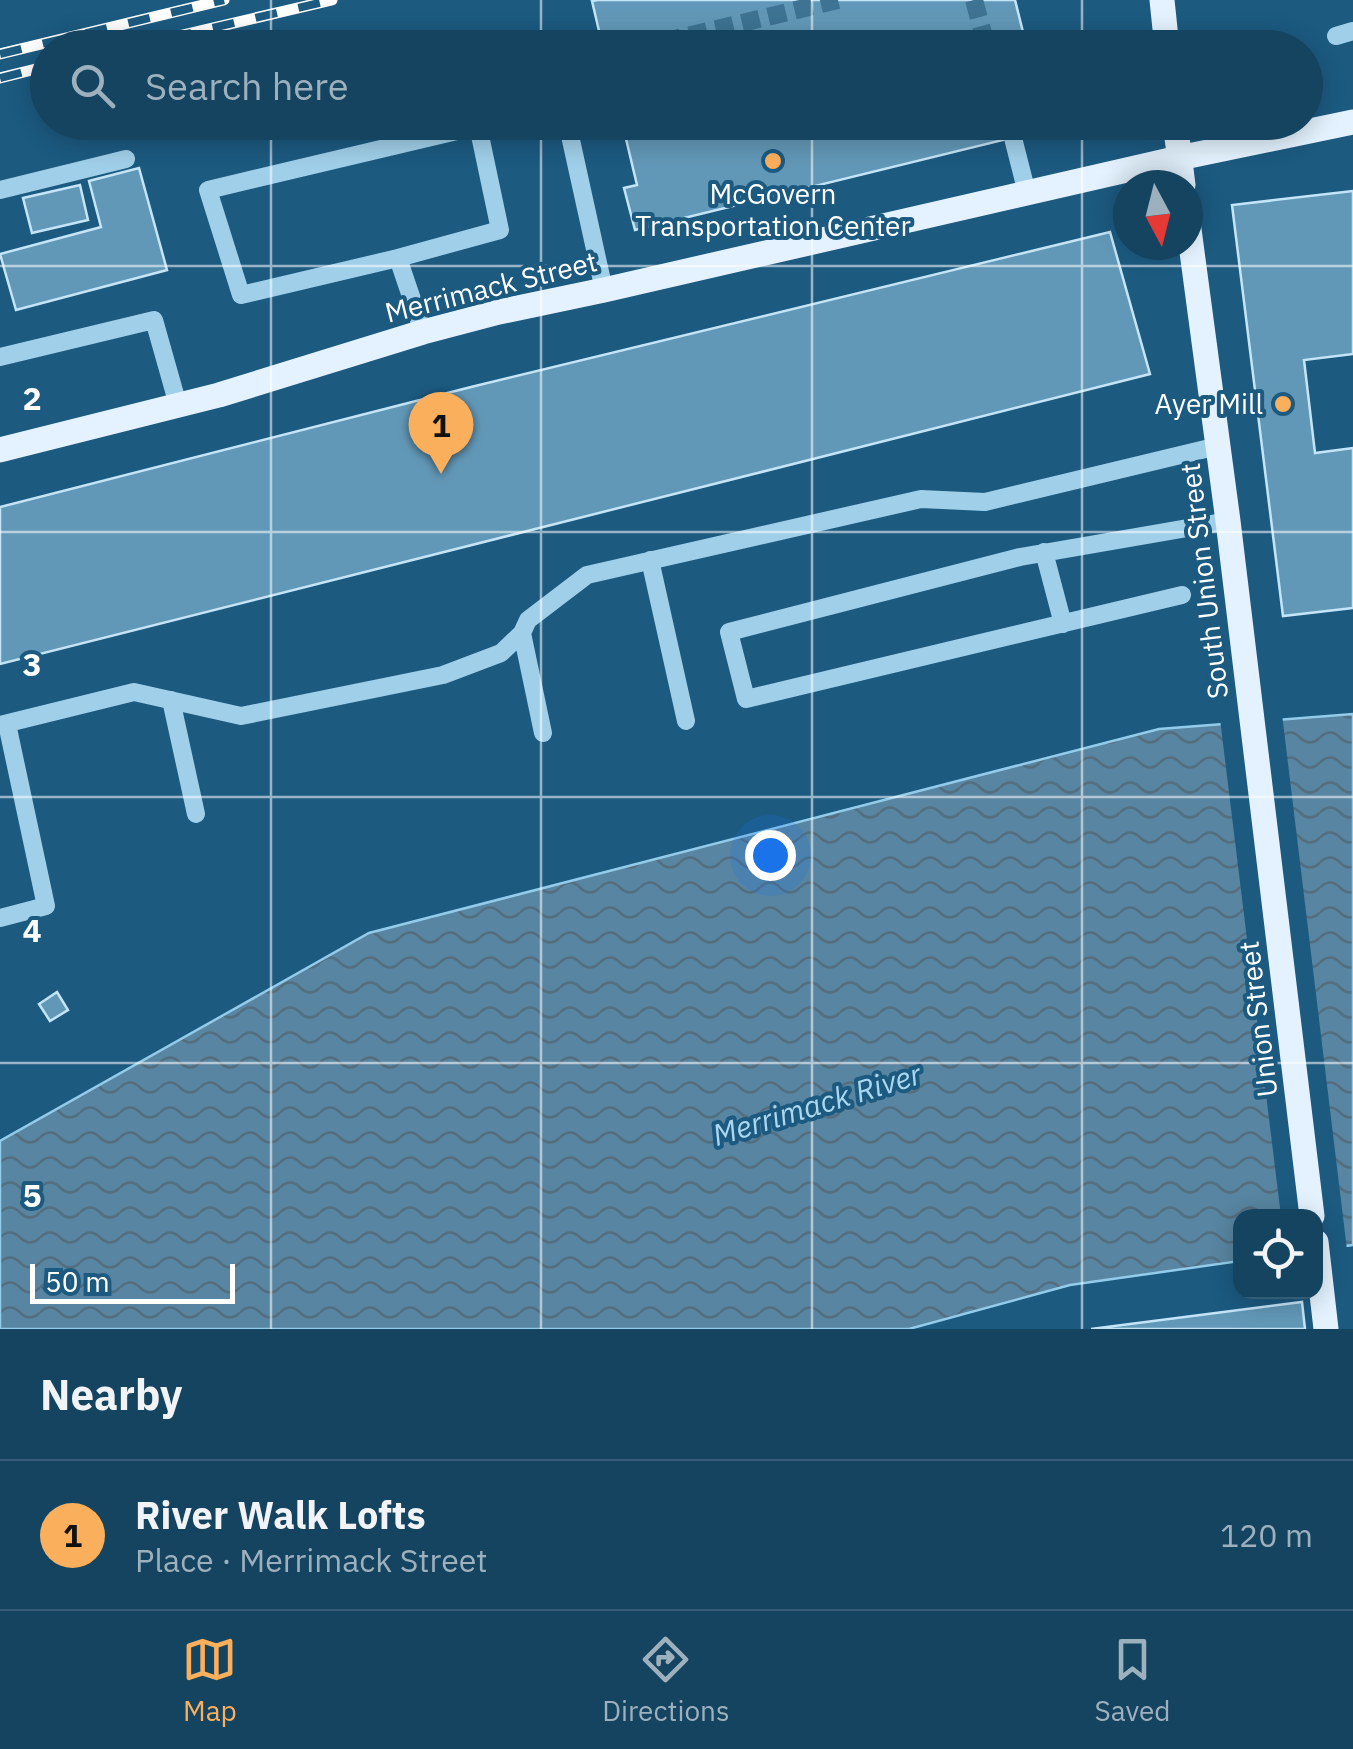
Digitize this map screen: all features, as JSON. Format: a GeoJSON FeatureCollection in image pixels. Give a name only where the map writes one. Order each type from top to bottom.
{"type":"FeatureCollection","features":[{"type":"Feature","properties":{"kind":"main road"},"geometry":{"type":"LineString","coordinates":[[1162,0],[1165,30]]}},
{"type":"Feature","properties":{"kind":"main road","name":"Merrimack Street"},"geometry":{"type":"LineString","coordinates":[[1323,128],[1353,122]]}},
{"type":"Feature","properties":{"kind":"main road"},"geometry":{"type":"LineString","coordinates":[[1177,140],[1181,170]]}},
{"type":"Feature","properties":{"kind":"main road","name":"Merrimack Street"},"geometry":{"type":"LineString","coordinates":[[1,444],[219,395],[498,312],[1266,140]]}},
{"type":"Feature","properties":{"kind":"main road","name":"South Union Street"},"geometry":{"type":"LineString","coordinates":[[1193,260],[1263,814]]}},
{"type":"Feature","properties":{"kind":"main road","name":"Union Street"},"geometry":{"type":"LineString","coordinates":[[1263,814],[1311,1209]]}},
{"type":"Feature","properties":{"kind":"main road"},"geometry":{"type":"LineString","coordinates":[[1323,1299],[1326,1329]]}},
{"type":"Feature","properties":{"kind":"lane"},"geometry":{"type":"LineString","coordinates":[[419,140],[208,190],[241,294],[500,230],[481,140]]}},
{"type":"Feature","properties":{"kind":"lane"},"geometry":{"type":"LineString","coordinates":[[570,140],[604,290]]}},
{"type":"Feature","properties":{"kind":"lane"},"geometry":{"type":"LineString","coordinates":[[1014,140],[1027,193]]}},
{"type":"Feature","properties":{"kind":"lane"},"geometry":{"type":"LineString","coordinates":[[0,190],[126,159]]}},
{"type":"Feature","properties":{"kind":"lane"},"geometry":{"type":"LineString","coordinates":[[398,258],[423,332]]}},
{"type":"Feature","properties":{"kind":"lane"},"geometry":{"type":"LineString","coordinates":[[0,357],[154,320],[178,405]]}},
{"type":"Feature","properties":{"kind":"lane"},"geometry":{"type":"LineString","coordinates":[[0,918],[46,906],[4,724],[134,692],[241,716],[444,675],[502,653],[522,633],[528,620],[588,575],[921,499],[985,502],[1218,446]]}},
{"type":"Feature","properties":{"kind":"lane"},"geometry":{"type":"LineString","coordinates":[[1182,596],[746,700],[729,632],[1020,556],[1228,521]]}},
{"type":"Feature","properties":{"kind":"lane"},"geometry":{"type":"LineString","coordinates":[[1044,552],[1063,624]]}},
{"type":"Feature","properties":{"kind":"lane"},"geometry":{"type":"LineString","coordinates":[[650,560],[686,721]]}},
{"type":"Feature","properties":{"kind":"lane"},"geometry":{"type":"LineString","coordinates":[[522,633],[543,733]]}},
{"type":"Feature","properties":{"kind":"lane"},"geometry":{"type":"LineString","coordinates":[[170,700],[196,814]]}},
{"type":"Feature","properties":{"kind":"water","name":"Merrimack River"},"geometry":{"type":"Polygon","coordinates":[[[1353,714],[1353,1245],[1323,1249],[1323,1209],[1233,1209],[1233,1262],[1070,1285],[909,1329],[0,1329],[0,1141],[369,933],[1159,729],[1353,714]]]}},
{"type":"Feature","properties":{"kind":"pier"},"geometry":{"type":"Polygon","coordinates":[[[1282,714],[1347,1250],[1323,1254],[1323,1209],[1280,1209],[1220,719],[1282,714]]]}},
{"type":"Feature","properties":{"kind":"building"},"geometry":{"type":"Polygon","coordinates":[[[1015,0],[1022,30],[599,30],[592,1],[1015,0]]]}},
{"type":"Feature","properties":{"kind":"building","name":"McGovern Transportation Center"},"geometry":{"type":"Polygon","coordinates":[[[626,140],[1003,140],[635,230],[624,188],[637,185],[626,140]]]}},
{"type":"Feature","properties":{"kind":"building"},"geometry":{"type":"Polygon","coordinates":[[[139,168],[167,270],[16,310],[0,254],[101,227],[89,181],[139,168]]]}},
{"type":"Feature","properties":{"kind":"building"},"geometry":{"type":"Polygon","coordinates":[[[80,185],[88,220],[32,233],[23,198],[80,185]]]}},
{"type":"Feature","properties":{"kind":"building","name":"Ayer Mill"},"geometry":{"type":"Polygon","coordinates":[[[1353,191],[1353,354],[1304,360],[1315,453],[1353,448],[1353,608],[1283,616],[1232,205],[1353,191]]]}},
{"type":"Feature","properties":{"kind":"building"},"geometry":{"type":"Polygon","coordinates":[[[1110,232],[1113,260],[1118,260],[1150,374],[0,664],[0,507],[471,387],[1110,232]]]}},
{"type":"Feature","properties":{"kind":"building"},"geometry":{"type":"Polygon","coordinates":[[[1110,232],[1113,260],[1118,260],[1150,374],[0,664],[0,507],[471,387],[1110,232]]]}},
{"type":"Feature","properties":{"kind":"building"},"geometry":{"type":"Polygon","coordinates":[[[57,992],[68,1010],[50,1021],[39,1004],[57,992]]]}},
{"type":"Feature","properties":{"kind":"building"},"geometry":{"type":"Polygon","coordinates":[[[1302,1302],[1305,1329],[1091,1329],[1302,1302]]]}},
{"type":"Feature","properties":{"kind":"tunnel"},"geometry":{"type":"LineString","coordinates":[[712,30],[838,0]]}},
{"type":"Feature","properties":{"kind":"tunnel"},"geometry":{"type":"LineString","coordinates":[[974,0],[982,30]]}},
{"type":"Feature","properties":{"kind":"railway"},"geometry":{"type":"LineString","coordinates":[[100,30],[224,0]]}},
{"type":"Feature","properties":{"kind":"railway"},"geometry":{"type":"LineString","coordinates":[[204,30],[332,0]]}},
{"type":"Feature","properties":{"kind":"railway"},"geometry":{"type":"LineString","coordinates":[[0,54],[30,47]]}},
{"type":"Feature","properties":{"kind":"railway"},"geometry":{"type":"LineString","coordinates":[[0,78],[30,70]]}},
{"type":"Feature","properties":{"kind":"place","name":"McGovern Transportation Center"},"geometry":{"type":"Point","coordinates":[773,161]}},
{"type":"Feature","properties":{"kind":"place","name":"Ayer Mill"},"geometry":{"type":"Point","coordinates":[1283,404]}},
{"type":"Feature","properties":{"kind":"place","name":"River Walk Lofts"},"geometry":{"type":"Point","coordinates":[441,474]}}]}
